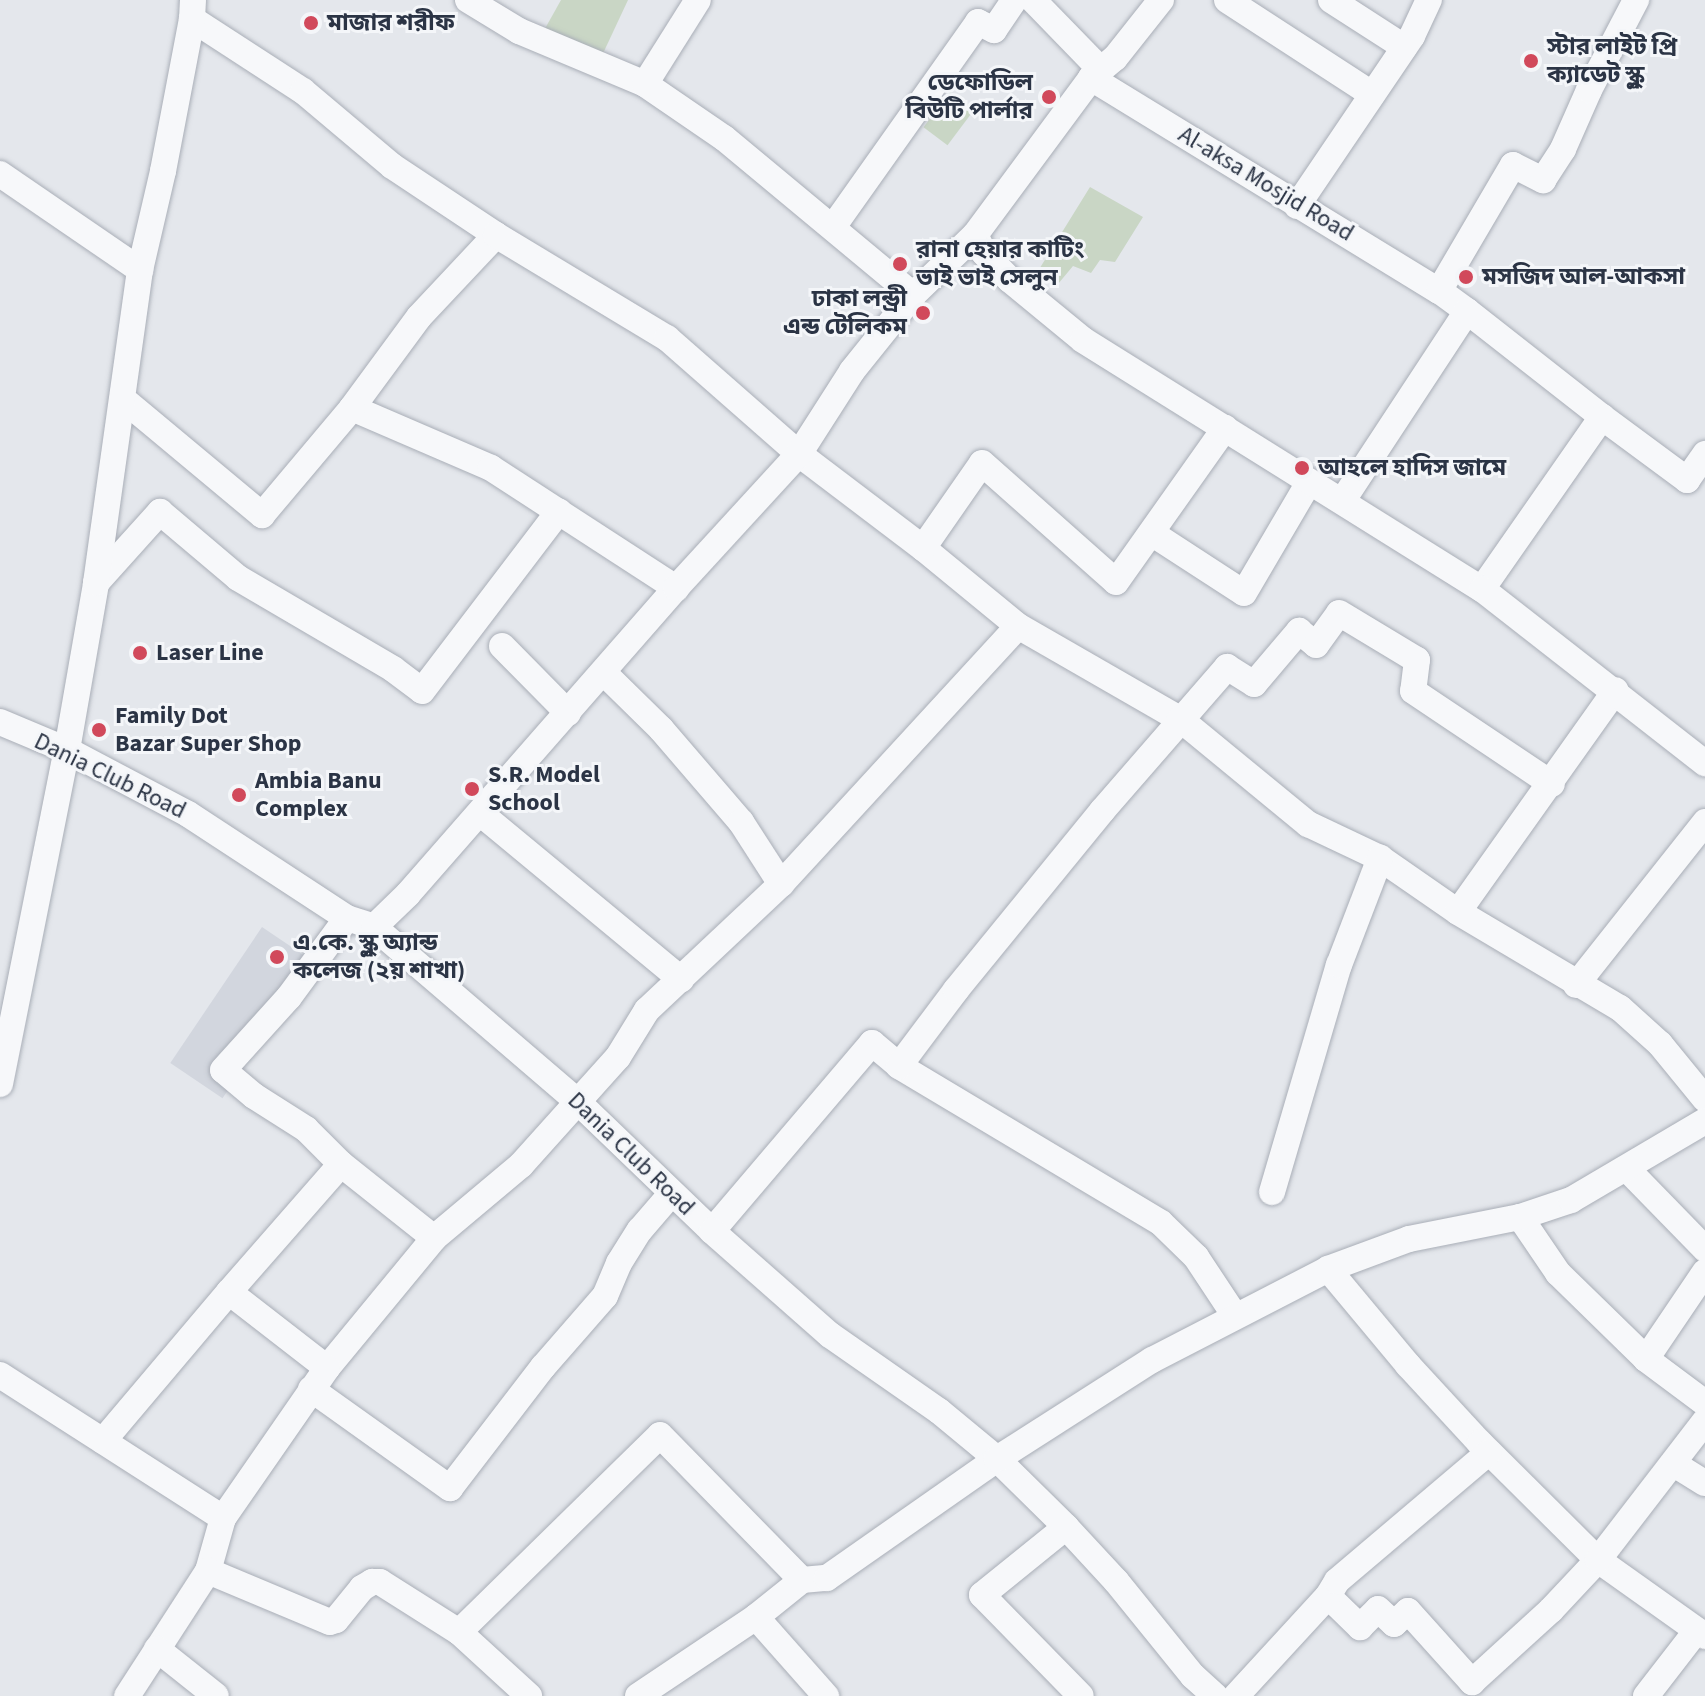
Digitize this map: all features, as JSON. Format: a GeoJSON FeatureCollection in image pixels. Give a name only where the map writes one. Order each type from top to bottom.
{"type":"FeatureCollection","features":[{"type":"Feature","properties":{"kind":"street"},"geometry":{"type":"LineString","coordinates":[[468,0],[519,31],[645,84],[724,138],[913,295]]}},
{"type":"Feature","properties":{"kind":"street"},"geometry":{"type":"LineString","coordinates":[[645,84],[698,0]]}},
{"type":"Feature","properties":{"kind":"street"},"geometry":{"type":"LineString","coordinates":[[833,227],[978,22],[994,30],[1014,0]]}},
{"type":"Feature","properties":{"kind":"street","name":"Al-aksa Mosjid Road"},"geometry":{"type":"LineString","coordinates":[[1033,0],[1095,73],[1297,206],[1356,237],[1439,291],[1687,480],[1705,454]]}},
{"type":"Feature","properties":{"kind":"street"},"geometry":{"type":"LineString","coordinates":[[374,927],[480,813],[676,588],[799,454],[852,371],[913,295],[975,235],[1095,73],[1115,58],[1161,0]]}},
{"type":"Feature","properties":{"kind":"street"},"geometry":{"type":"LineString","coordinates":[[1227,0],[1372,94]]}},
{"type":"Feature","properties":{"kind":"street"},"geometry":{"type":"LineString","coordinates":[[1331,0],[1404,47]]}},
{"type":"Feature","properties":{"kind":"street"},"geometry":{"type":"LineString","coordinates":[[1297,206],[1404,47],[1429,0]]}},
{"type":"Feature","properties":{"kind":"street"},"geometry":{"type":"LineString","coordinates":[[1439,291],[1513,165],[1543,180],[1563,149],[1589,90],[1636,0]]}},
{"type":"Feature","properties":{"kind":"street"},"geometry":{"type":"LineString","coordinates":[[0,1084],[67,750],[124,400],[140,270],[192,10],[303,91],[392,166],[496,235],[667,338],[799,454],[923,548],[1018,626],[1180,719],[1308,824],[1380,858],[1458,912],[1576,985],[1620,1008],[1660,1044],[1705,1099]]}},
{"type":"Feature","properties":{"kind":"street"},"geometry":{"type":"LineString","coordinates":[[0,174],[140,270]]}},
{"type":"Feature","properties":{"kind":"street"},"geometry":{"type":"LineString","coordinates":[[124,400],[262,515],[352,408],[419,317],[496,235]]}},
{"type":"Feature","properties":{"kind":"street"},"geometry":{"type":"LineString","coordinates":[[975,235],[984,253],[1010,280],[1083,340],[1482,589],[1616,690],[1705,763]]}},
{"type":"Feature","properties":{"kind":"street"},"geometry":{"type":"LineString","coordinates":[[1343,500],[1467,311]]}},
{"type":"Feature","properties":{"kind":"street"},"geometry":{"type":"LineString","coordinates":[[352,408],[491,468],[676,588]]}},
{"type":"Feature","properties":{"kind":"street"},"geometry":{"type":"LineString","coordinates":[[1482,589],[1602,417]]}},
{"type":"Feature","properties":{"kind":"street"},"geometry":{"type":"LineString","coordinates":[[923,548],[982,463],[1116,582],[1153,534],[1225,428]]}},
{"type":"Feature","properties":{"kind":"street"},"geometry":{"type":"LineString","coordinates":[[1153,534],[1244,593],[1309,482]]}},
{"type":"Feature","properties":{"kind":"street"},"geometry":{"type":"LineString","coordinates":[[96,583],[160,512],[238,578],[393,669],[422,691],[559,511]]}},
{"type":"Feature","properties":{"kind":"street"},"geometry":{"type":"LineString","coordinates":[[899,1066],[956,990],[1180,719],[1227,667],[1254,684],[1299,631],[1316,645],[1339,613],[1417,660],[1413,691],[1552,784]]}},
{"type":"Feature","properties":{"kind":"street"},"geometry":{"type":"LineString","coordinates":[[127,1696],[208,1571],[223,1518],[319,1378],[434,1238],[521,1165],[618,1057],[647,1010],[781,884],[1018,626]]}},
{"type":"Feature","properties":{"kind":"street"},"geometry":{"type":"LineString","coordinates":[[502,646],[568,713]]}},
{"type":"Feature","properties":{"kind":"street"},"geometry":{"type":"LineString","coordinates":[[604,673],[661,729],[741,822],[781,884]]}},
{"type":"Feature","properties":{"kind":"street"},"geometry":{"type":"LineString","coordinates":[[1458,912],[1616,690]]}},
{"type":"Feature","properties":{"kind":"street","name":"Dania Club Road"},"geometry":{"type":"LineString","coordinates":[[0,722],[67,750],[188,814],[347,918],[374,927],[578,1102],[712,1231],[872,1043],[899,1066],[1161,1223],[1196,1257],[1235,1316]]}},
{"type":"Feature","properties":{"kind":"street"},"geometry":{"type":"LineString","coordinates":[[480,813],[681,979]]}},
{"type":"Feature","properties":{"kind":"street"},"geometry":{"type":"LineString","coordinates":[[1576,985],[1705,822]]}},
{"type":"Feature","properties":{"kind":"street"},"geometry":{"type":"LineString","coordinates":[[1272,1192],[1339,965],[1380,858]]}},
{"type":"Feature","properties":{"kind":"street"},"geometry":{"type":"LineString","coordinates":[[347,918],[289,997],[223,1070],[254,1096],[306,1129],[341,1164],[434,1238]]}},
{"type":"Feature","properties":{"kind":"street"},"geometry":{"type":"LineString","coordinates":[[638,1696],[756,1617],[802,1580],[827,1578],[997,1459],[1152,1360],[1328,1269],[1409,1239],[1520,1217],[1571,1200],[1705,1121]]}},
{"type":"Feature","properties":{"kind":"street"},"geometry":{"type":"LineString","coordinates":[[103,1441],[341,1164]]}},
{"type":"Feature","properties":{"kind":"street"},"geometry":{"type":"LineString","coordinates":[[1627,1169],[1705,1249]]}},
{"type":"Feature","properties":{"kind":"street"},"geometry":{"type":"LineString","coordinates":[[229,1292],[319,1378],[450,1488],[543,1367],[605,1296],[626,1252],[671,1194]]}},
{"type":"Feature","properties":{"kind":"street"},"geometry":{"type":"LineString","coordinates":[[1520,1217],[1558,1273],[1646,1359],[1705,1403]]}},
{"type":"Feature","properties":{"kind":"street"},"geometry":{"type":"LineString","coordinates":[[712,1231],[830,1335],[939,1411],[997,1459],[1116,1581],[1193,1676],[1215,1696]]}},
{"type":"Feature","properties":{"kind":"street"},"geometry":{"type":"LineString","coordinates":[[1328,1269],[1408,1365],[1489,1452],[1598,1560],[1701,1633],[1646,1696]]}},
{"type":"Feature","properties":{"kind":"street"},"geometry":{"type":"LineString","coordinates":[[1646,1359],[1705,1272]]}},
{"type":"Feature","properties":{"kind":"street"},"geometry":{"type":"LineString","coordinates":[[0,1375],[223,1518]]}},
{"type":"Feature","properties":{"kind":"street"},"geometry":{"type":"LineString","coordinates":[[1328,1596],[1360,1627],[1378,1609],[1394,1624],[1408,1611],[1472,1682],[1551,1610],[1598,1560],[1705,1421]]}},
{"type":"Feature","properties":{"kind":"street"},"geometry":{"type":"LineString","coordinates":[[459,1632],[660,1435],[802,1580]]}},
{"type":"Feature","properties":{"kind":"street"},"geometry":{"type":"LineString","coordinates":[[1236,1696],[1328,1596],[1337,1581],[1489,1452]]}},
{"type":"Feature","properties":{"kind":"street"},"geometry":{"type":"LineString","coordinates":[[1674,1464],[1705,1483]]}},
{"type":"Feature","properties":{"kind":"street"},"geometry":{"type":"LineString","coordinates":[[1066,1527],[982,1595],[1071,1693]]}},
{"type":"Feature","properties":{"kind":"street"},"geometry":{"type":"LineString","coordinates":[[208,1571],[330,1622],[336,1620],[362,1588],[372,1582],[380,1582],[459,1632],[529,1696]]}},
{"type":"Feature","properties":{"kind":"street"},"geometry":{"type":"LineString","coordinates":[[756,1617],[826,1696]]}},
{"type":"Feature","properties":{"kind":"street"},"geometry":{"type":"LineString","coordinates":[[157,1649],[216,1696]]}},
{"type":"Feature","properties":{"kind":"shaded area"},"geometry":{"type":"Polygon","coordinates":[[[262,927],[314,962],[223,1098],[170,1063],[262,927]]]}},
{"type":"Feature","properties":{"kind":"green space"},"geometry":{"type":"Polygon","coordinates":[[[561,0],[628,0],[599,62],[542,34],[561,0]]]}},
{"type":"Feature","properties":{"kind":"green space"},"geometry":{"type":"Polygon","coordinates":[[[950,92],[974,110],[947,145],[924,127],[950,92]]]}},
{"type":"Feature","properties":{"kind":"green space"},"geometry":{"type":"Polygon","coordinates":[[[1090,187],[1143,217],[1115,262],[1100,260],[1091,273],[1073,266],[1058,284],[1038,271],[1090,187]]]}},
{"type":"Feature","properties":{"kind":"place","name":"মাজার শরীফ"},"geometry":{"type":"Point","coordinates":[311,23]}},
{"type":"Feature","properties":{"kind":"place","name":"স্টার লাইট প্রি ক্যাডেট স্কুল"},"geometry":{"type":"Point","coordinates":[1531,61]}},
{"type":"Feature","properties":{"kind":"place","name":"ডেফোডিল বিউটি পার্লার"},"geometry":{"type":"Point","coordinates":[1049,97]}},
{"type":"Feature","properties":{"kind":"place","name":"রানা হেয়ার কাটিং ভাই ভাই সেলুন"},"geometry":{"type":"Point","coordinates":[900,264]}},
{"type":"Feature","properties":{"kind":"place","name":"মসজিদ আল-আকসা"},"geometry":{"type":"Point","coordinates":[1466,277]}},
{"type":"Feature","properties":{"kind":"place","name":"ঢাকা লন্ড্রী এন্ড টেলিকম"},"geometry":{"type":"Point","coordinates":[923,313]}},
{"type":"Feature","properties":{"kind":"place","name":"আহলে হাদিস জামে"},"geometry":{"type":"Point","coordinates":[1302,468]}},
{"type":"Feature","properties":{"kind":"place","name":"Laser Line"},"geometry":{"type":"Point","coordinates":[140,653]}},
{"type":"Feature","properties":{"kind":"place","name":"Family Dot Bazar Super Shop"},"geometry":{"type":"Point","coordinates":[99,730]}},
{"type":"Feature","properties":{"kind":"place","name":"S.R. Model School"},"geometry":{"type":"Point","coordinates":[472,789]}},
{"type":"Feature","properties":{"kind":"place","name":"Ambia Banu Complex"},"geometry":{"type":"Point","coordinates":[239,795]}},
{"type":"Feature","properties":{"kind":"place","name":"এ.কে. স্কুল অ্যান্ড কলেজ (২য় শাখা)"},"geometry":{"type":"Point","coordinates":[277,957]}}]}
